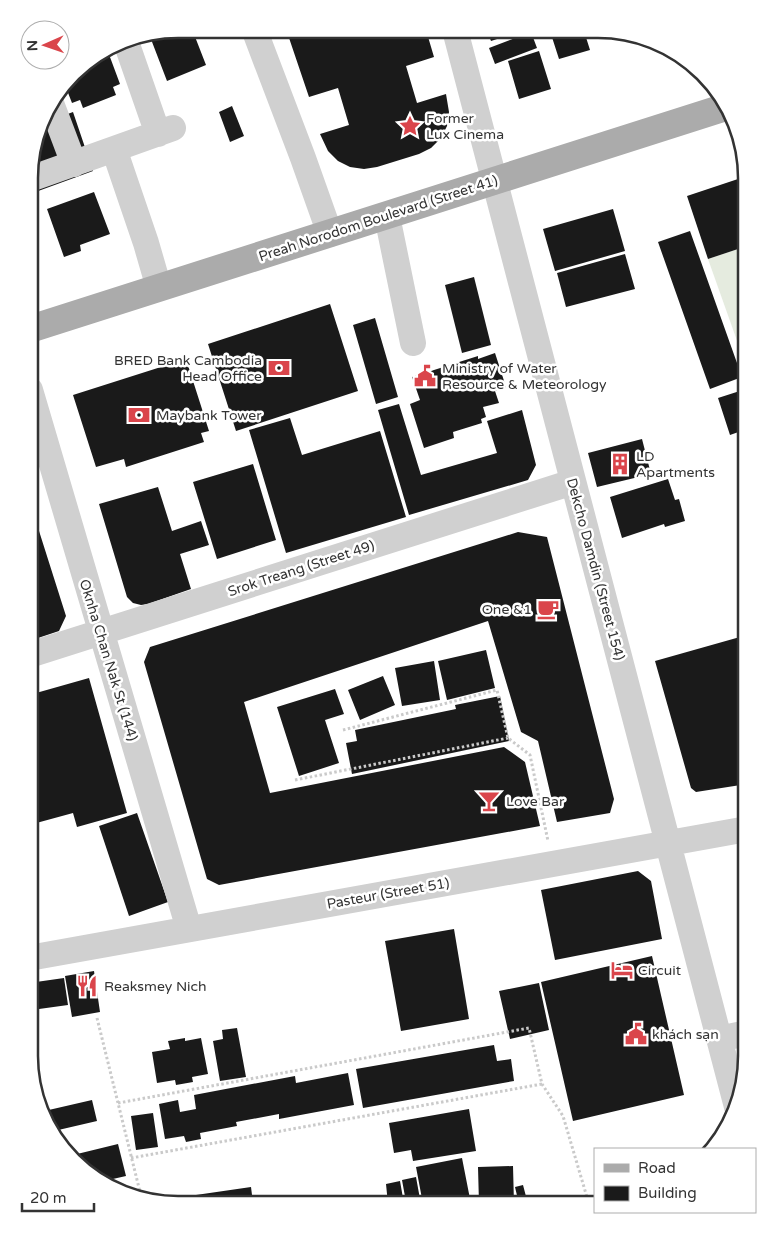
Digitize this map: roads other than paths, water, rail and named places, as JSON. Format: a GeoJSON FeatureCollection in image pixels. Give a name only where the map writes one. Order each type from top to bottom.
{"type":"FeatureCollection","features":[{"type":"Feature","properties":{"kind":"main road","name":"Preah Norodom Boulevard (Street 41)"},"geometry":{"type":"LineString","coordinates":[[38,326],[720,109]]}},
{"type":"Feature","properties":{"kind":"street"},"geometry":{"type":"LineString","coordinates":[[257,38],[330,234]]}},
{"type":"Feature","properties":{"kind":"street","name":"Dekcho Damdin (Street 154)"},"geometry":{"type":"LineString","coordinates":[[457,38],[733,1092]]}},
{"type":"Feature","properties":{"kind":"street"},"geometry":{"type":"LineString","coordinates":[[38,176],[165,131],[128,47]]}},
{"type":"Feature","properties":{"kind":"street"},"geometry":{"type":"LineString","coordinates":[[54,112],[74,164]]}},
{"type":"Feature","properties":{"kind":"street"},"geometry":{"type":"LineString","coordinates":[[114,150],[146,243],[159,288]]}},
{"type":"Feature","properties":{"kind":"street"},"geometry":{"type":"LineString","coordinates":[[387,216],[413,343]]}},
{"type":"Feature","properties":{"kind":"street","name":"Oknha Chan Nak St (144)"},"geometry":{"type":"LineString","coordinates":[[38,417],[189,929]]}},
{"type":"Feature","properties":{"kind":"street","name":"Srok Treang (Street 49)"},"geometry":{"type":"LineString","coordinates":[[38,652],[573,482]]}},
{"type":"Feature","properties":{"kind":"street","name":"Pasteur (Street 51)"},"geometry":{"type":"LineString","coordinates":[[38,956],[738,831]]}},
{"type":"Feature","properties":{"kind":"street"},"geometry":{"type":"LineString","coordinates":[[720,1039],[738,1035]]}},
{"type":"Feature","properties":{"kind":"place","name":"Former Lux Cinema"},"geometry":{"type":"Point","coordinates":[410,126]}},
{"type":"Feature","properties":{"kind":"place","name":"BRED Bank Cambodia Head Office"},"geometry":{"type":"Point","coordinates":[279,368]}},
{"type":"Feature","properties":{"kind":"place","name":"Ministry of Water Resource & Meteorology"},"geometry":{"type":"Point","coordinates":[425,376]}},
{"type":"Feature","properties":{"kind":"place","name":"Maybank Tower"},"geometry":{"type":"Point","coordinates":[139,415]}},
{"type":"Feature","properties":{"kind":"place","name":"LD Apartments"},"geometry":{"type":"Point","coordinates":[620,464]}},
{"type":"Feature","properties":{"kind":"place","name":"One &1"},"geometry":{"type":"Point","coordinates":[548,609]}},
{"type":"Feature","properties":{"kind":"place","name":"Love Bar"},"geometry":{"type":"Point","coordinates":[489,801]}},
{"type":"Feature","properties":{"kind":"place","name":"Circuit"},"geometry":{"type":"Point","coordinates":[622,970]}},
{"type":"Feature","properties":{"kind":"place","name":"Reaksmey Nich"},"geometry":{"type":"Point","coordinates":[87,986]}},
{"type":"Feature","properties":{"kind":"place","name":"khách sạn"},"geometry":{"type":"Point","coordinates":[636,1034]}}]}
